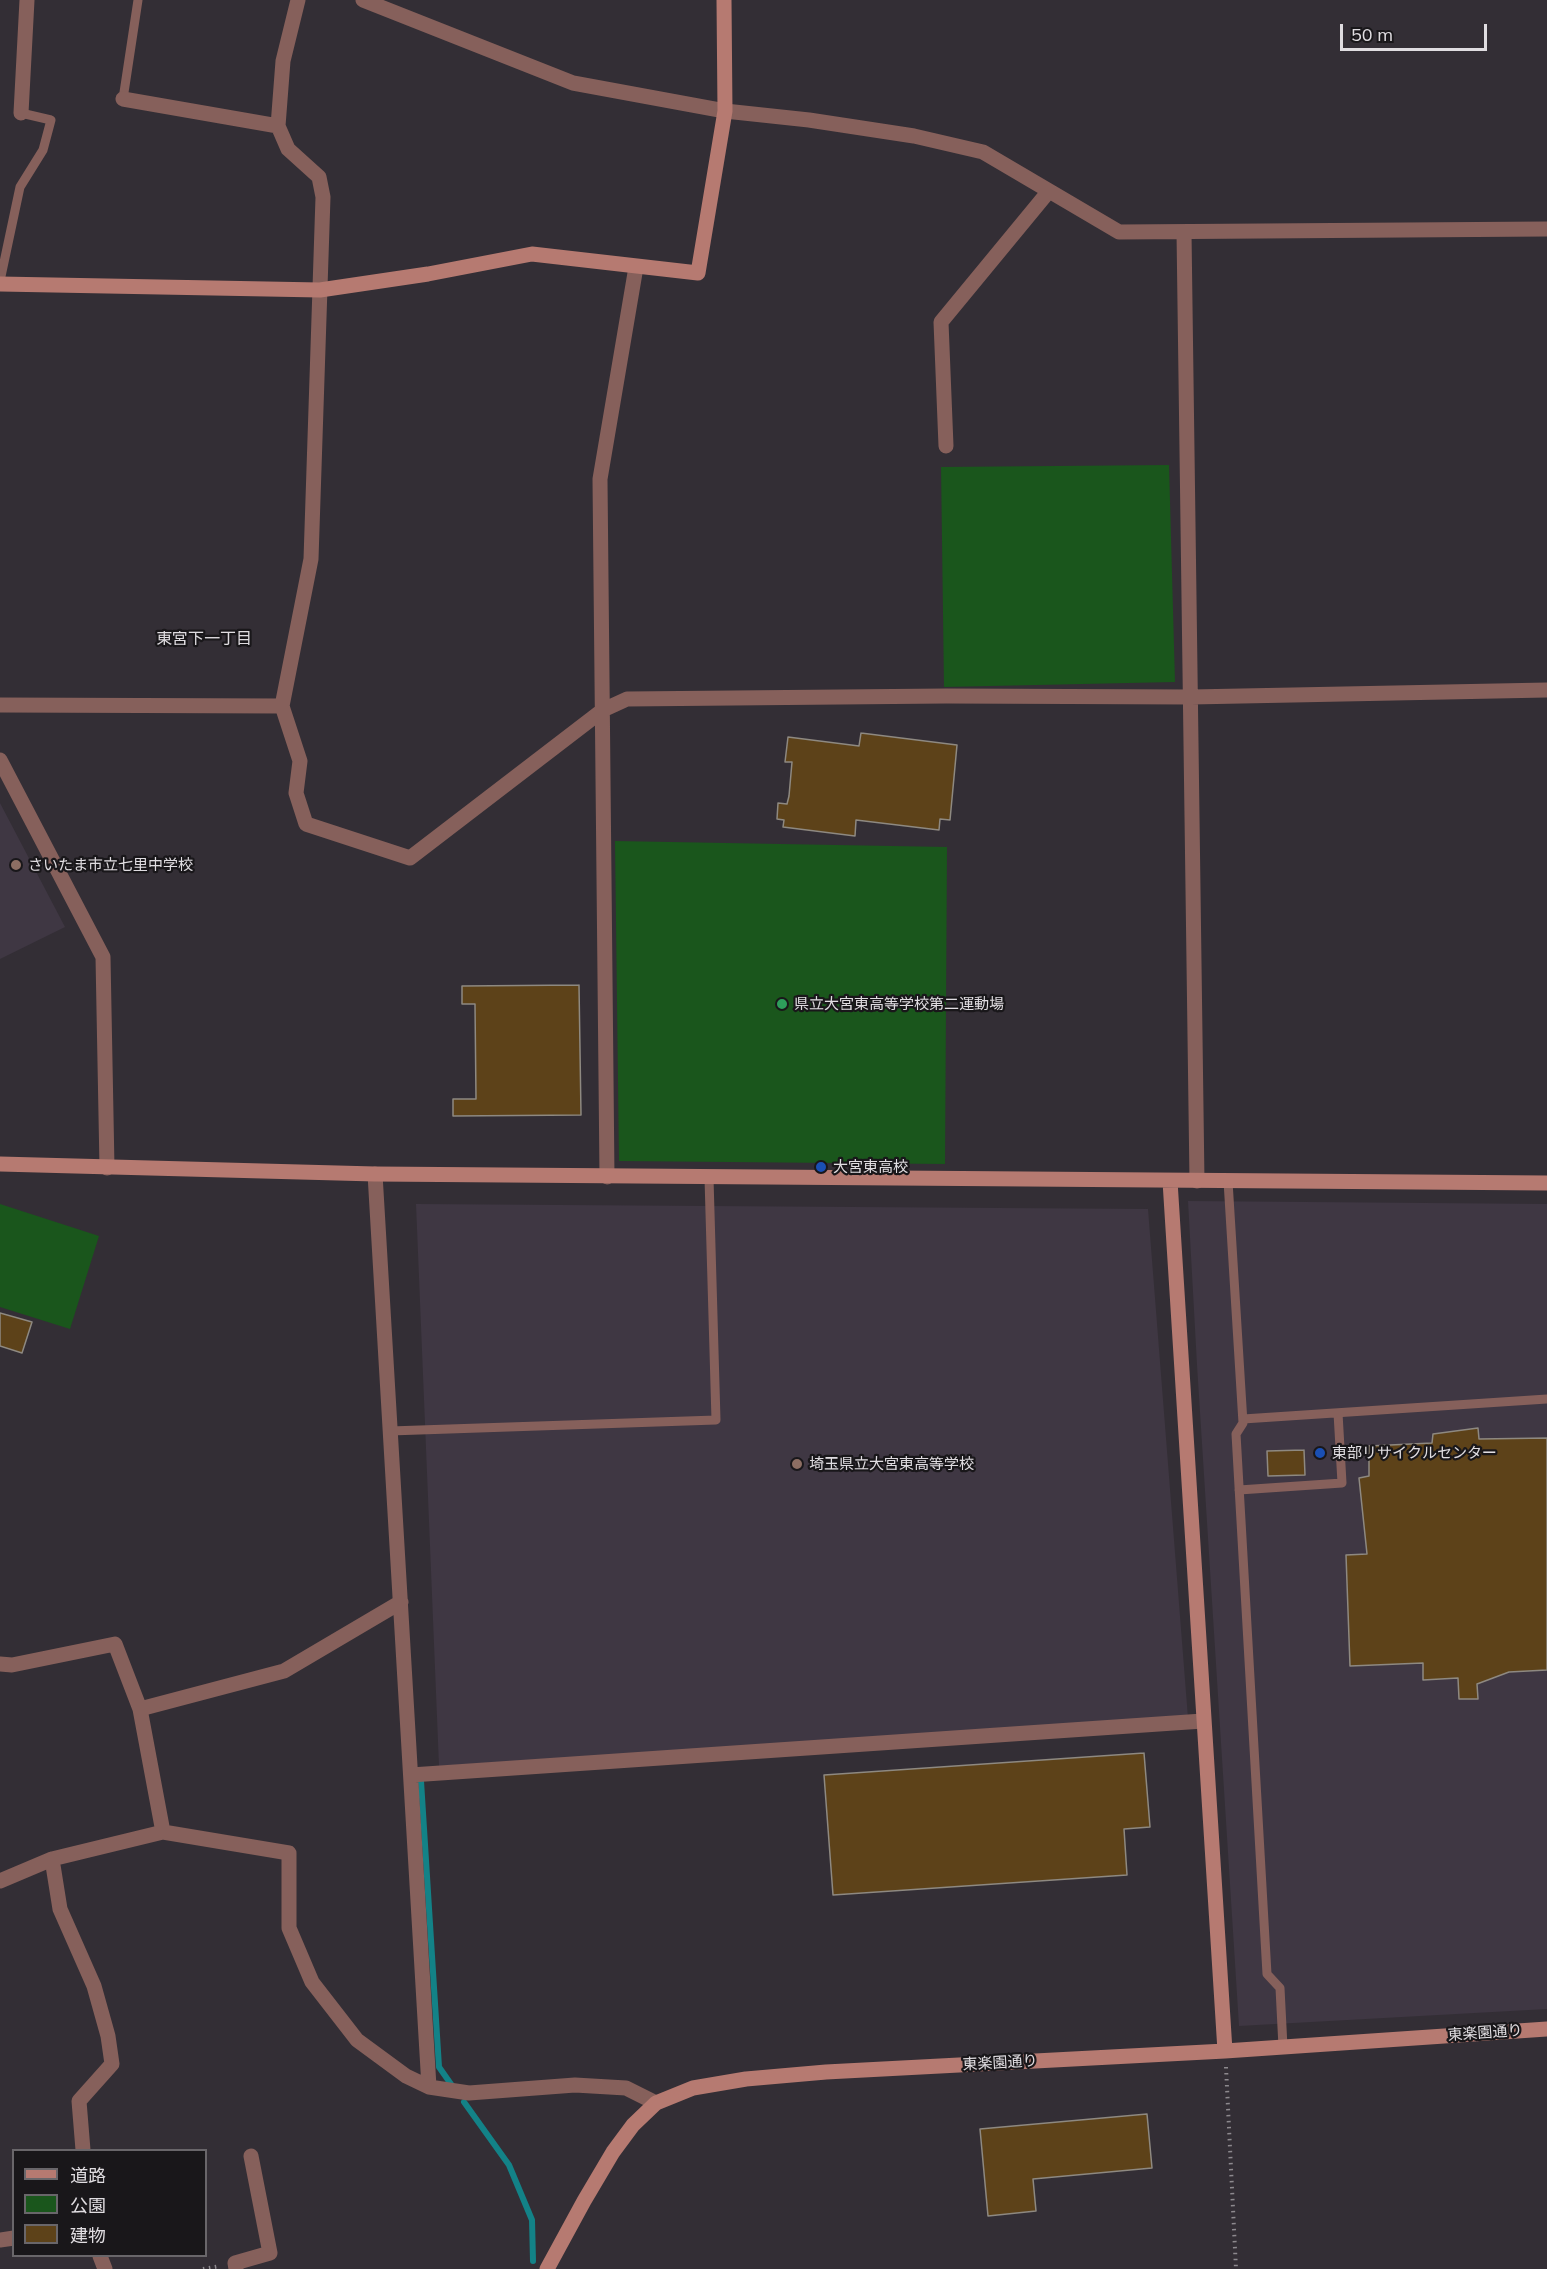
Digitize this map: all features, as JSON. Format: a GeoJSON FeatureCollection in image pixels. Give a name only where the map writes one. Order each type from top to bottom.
{"type":"FeatureCollection","features":[{"type":"Feature","properties":{"kind":"street"},"geometry":{"type":"LineString","coordinates":[[21,113],[27,0]]}},
{"type":"Feature","properties":{"kind":"street"},"geometry":{"type":"LineString","coordinates":[[298,0],[283,61],[278,126],[288,149],[319,177],[323,196],[311,559],[282,706],[300,760],[296,793],[306,824],[410,858],[603,710],[627,699],[946,696],[1191,697],[1547,690]]}},
{"type":"Feature","properties":{"kind":"street"},"geometry":{"type":"LineString","coordinates":[[363,0],[573,83],[725,111],[809,120],[914,136],[983,152],[1119,232],[1547,230]]}},
{"type":"Feature","properties":{"kind":"street"},"geometry":{"type":"LineString","coordinates":[[0,282],[320,290],[428,274],[532,254],[698,273],[725,111],[724,0]]}},
{"type":"Feature","properties":{"kind":"street"},"geometry":{"type":"LineString","coordinates":[[123,99],[278,126]]}},
{"type":"Feature","properties":{"kind":"street"},"geometry":{"type":"LineString","coordinates":[[946,447],[941,322],[1049,191]]}},
{"type":"Feature","properties":{"kind":"street"},"geometry":{"type":"LineString","coordinates":[[1185,232],[1197,1181]]}},
{"type":"Feature","properties":{"kind":"street"},"geometry":{"type":"LineString","coordinates":[[607,1177],[600,479],[636,267]]}},
{"type":"Feature","properties":{"kind":"street"},"geometry":{"type":"LineString","coordinates":[[0,705],[282,706]]}},
{"type":"Feature","properties":{"kind":"street"},"geometry":{"type":"LineString","coordinates":[[0,760],[103,957],[106,1168]]}},
{"type":"Feature","properties":{"kind":"street"},"geometry":{"type":"LineString","coordinates":[[0,1164],[375,1174],[607,1177],[1547,1183]]}},
{"type":"Feature","properties":{"kind":"street"},"geometry":{"type":"LineString","coordinates":[[375,1174],[429,2087]]}},
{"type":"Feature","properties":{"kind":"street"},"geometry":{"type":"LineString","coordinates":[[1170,1181],[1225,2051]]}},
{"type":"Feature","properties":{"kind":"street"},"geometry":{"type":"LineString","coordinates":[[140,1709],[284,1671],[400,1602]]}},
{"type":"Feature","properties":{"kind":"street"},"geometry":{"type":"LineString","coordinates":[[0,1664],[12,1665],[115,1644],[140,1709],[163,1832]]}},
{"type":"Feature","properties":{"kind":"street"},"geometry":{"type":"LineString","coordinates":[[411,1775],[1203,1721]]}},
{"type":"Feature","properties":{"kind":"street"},"geometry":{"type":"LineString","coordinates":[[0,1881],[52,1859],[163,1832],[289,1853],[289,1928],[312,1982],[357,2040],[406,2076],[429,2087],[470,2093],[575,2085],[626,2088],[656,2103]]}},
{"type":"Feature","properties":{"kind":"street"},"geometry":{"type":"LineString","coordinates":[[52,1859],[60,1909],[94,1986],[108,2036],[112,2064],[79,2102],[83,2149]]}},
{"type":"Feature","properties":{"kind":"street","name":"東楽園通り"},"geometry":{"type":"LineString","coordinates":[[547,2269],[584,2200],[613,2152],[633,2125],[656,2103],[693,2088],[757,2078],[826,2072],[1225,2051],[1547,2029]]}},
{"type":"Feature","properties":{"kind":"street"},"geometry":{"type":"LineString","coordinates":[[236,2269],[235,2263],[270,2253],[251,2156]]}},
{"type":"Feature","properties":{"kind":"lane"},"geometry":{"type":"LineString","coordinates":[[123,99],[138,0]]}},
{"type":"Feature","properties":{"kind":"lane"},"geometry":{"type":"LineString","coordinates":[[0,282],[20,187],[43,150],[51,120],[21,113]]}},
{"type":"Feature","properties":{"kind":"lane"},"geometry":{"type":"LineString","coordinates":[[390,1431],[716,1420],[709,1178]]}},
{"type":"Feature","properties":{"kind":"lane"},"geometry":{"type":"LineString","coordinates":[[1228,1181],[1243,1419],[1236,1434],[1267,1974],[1280,1988],[1283,2047]]}},
{"type":"Feature","properties":{"kind":"lane"},"geometry":{"type":"LineString","coordinates":[[1243,1419],[1547,1399]]}},
{"type":"Feature","properties":{"kind":"lane"},"geometry":{"type":"LineString","coordinates":[[1239,1490],[1342,1483],[1338,1413]]}},
{"type":"Feature","properties":{"kind":"path"},"geometry":{"type":"LineString","coordinates":[[1225,2051],[1236,2269]]}},
{"type":"Feature","properties":{"kind":"shaded area","name":"さいたま市立七里中学校"},"geometry":{"type":"Polygon","coordinates":[[[0,803],[65,927],[0,959],[0,803]]]}},
{"type":"Feature","properties":{"kind":"shaded area","name":"東部リサイクルセンター"},"geometry":{"type":"Polygon","coordinates":[[[1188,1201],[1547,1204],[1547,2009],[1239,2026],[1188,1201]]]}},
{"type":"Feature","properties":{"kind":"shaded area","name":"埼玉県立大宮東高等学校"},"geometry":{"type":"Polygon","coordinates":[[[416,1204],[1148,1209],[1188,1718],[439,1766],[416,1204]]]}},
{"type":"Feature","properties":{"kind":"green space"},"geometry":{"type":"Polygon","coordinates":[[[1169,465],[1175,682],[944,687],[941,467],[1169,465]]]}},
{"type":"Feature","properties":{"kind":"green space","name":"県立大宮東高等学校第二運動場"},"geometry":{"type":"Polygon","coordinates":[[[615,841],[947,847],[945,1164],[619,1161],[615,841]]]}},
{"type":"Feature","properties":{"kind":"green space"},"geometry":{"type":"Polygon","coordinates":[[[0,1204],[99,1236],[70,1329],[0,1307],[0,1204]]]}},
{"type":"Feature","properties":{"kind":"building"},"geometry":{"type":"Polygon","coordinates":[[[861,733],[957,745],[950,820],[940,819],[939,830],[856,820],[855,836],[783,827],[784,820],[777,819],[778,803],[787,804],[789,796],[792,762],[785,762],[788,737],[859,746],[861,733]]]}},
{"type":"Feature","properties":{"kind":"building"},"geometry":{"type":"Polygon","coordinates":[[[579,985],[581,1115],[453,1116],[453,1099],[476,1099],[475,1004],[462,1004],[462,986],[579,985]]]}},
{"type":"Feature","properties":{"kind":"building"},"geometry":{"type":"Polygon","coordinates":[[[0,1313],[32,1322],[22,1353],[0,1346],[0,1313]]]}},
{"type":"Feature","properties":{"kind":"building"},"geometry":{"type":"Polygon","coordinates":[[[1478,1428],[1479,1439],[1547,1438],[1547,1670],[1509,1672],[1477,1684],[1478,1699],[1459,1699],[1458,1678],[1423,1680],[1423,1663],[1350,1666],[1346,1555],[1367,1554],[1359,1478],[1369,1476],[1369,1446],[1432,1443],[1433,1434],[1478,1428]]]}},
{"type":"Feature","properties":{"kind":"building"},"geometry":{"type":"Polygon","coordinates":[[[1304,1450],[1305,1475],[1268,1476],[1267,1451],[1304,1450]]]}},
{"type":"Feature","properties":{"kind":"building"},"geometry":{"type":"Polygon","coordinates":[[[1144,1753],[1150,1827],[1124,1829],[1127,1875],[833,1895],[824,1775],[1144,1753]]]}},
{"type":"Feature","properties":{"kind":"building"},"geometry":{"type":"Polygon","coordinates":[[[1147,2114],[1152,2168],[1033,2179],[1036,2211],[988,2216],[980,2129],[1147,2114]]]}},
{"type":"Feature","properties":{"kind":"waterway"},"geometry":{"type":"LineString","coordinates":[[421,1781],[439,2067],[453,2087]]}},
{"type":"Feature","properties":{"kind":"waterway"},"geometry":{"type":"LineString","coordinates":[[464,2102],[509,2165],[532,2220],[533,2261]]}},
{"type":"Feature","properties":{"kind":"place","name":"さいたま市立七里中学校"},"geometry":{"type":"Point","coordinates":[16,865]}},
{"type":"Feature","properties":{"kind":"place","name":"県立大宮東高等学校第二運動場"},"geometry":{"type":"Point","coordinates":[782,1004]}},
{"type":"Feature","properties":{"kind":"place","name":"大宮東高校"},"geometry":{"type":"Point","coordinates":[821,1167]}},
{"type":"Feature","properties":{"kind":"place","name":"東部リサイクルセンター"},"geometry":{"type":"Point","coordinates":[1320,1453]}},
{"type":"Feature","properties":{"kind":"place","name":"埼玉県立大宮東高等学校"},"geometry":{"type":"Point","coordinates":[797,1464]}},
{"type":"Feature","properties":{"kind":"district","name":"東宮下一丁目"},"geometry":{"type":"Point","coordinates":[204,639]}}]}
